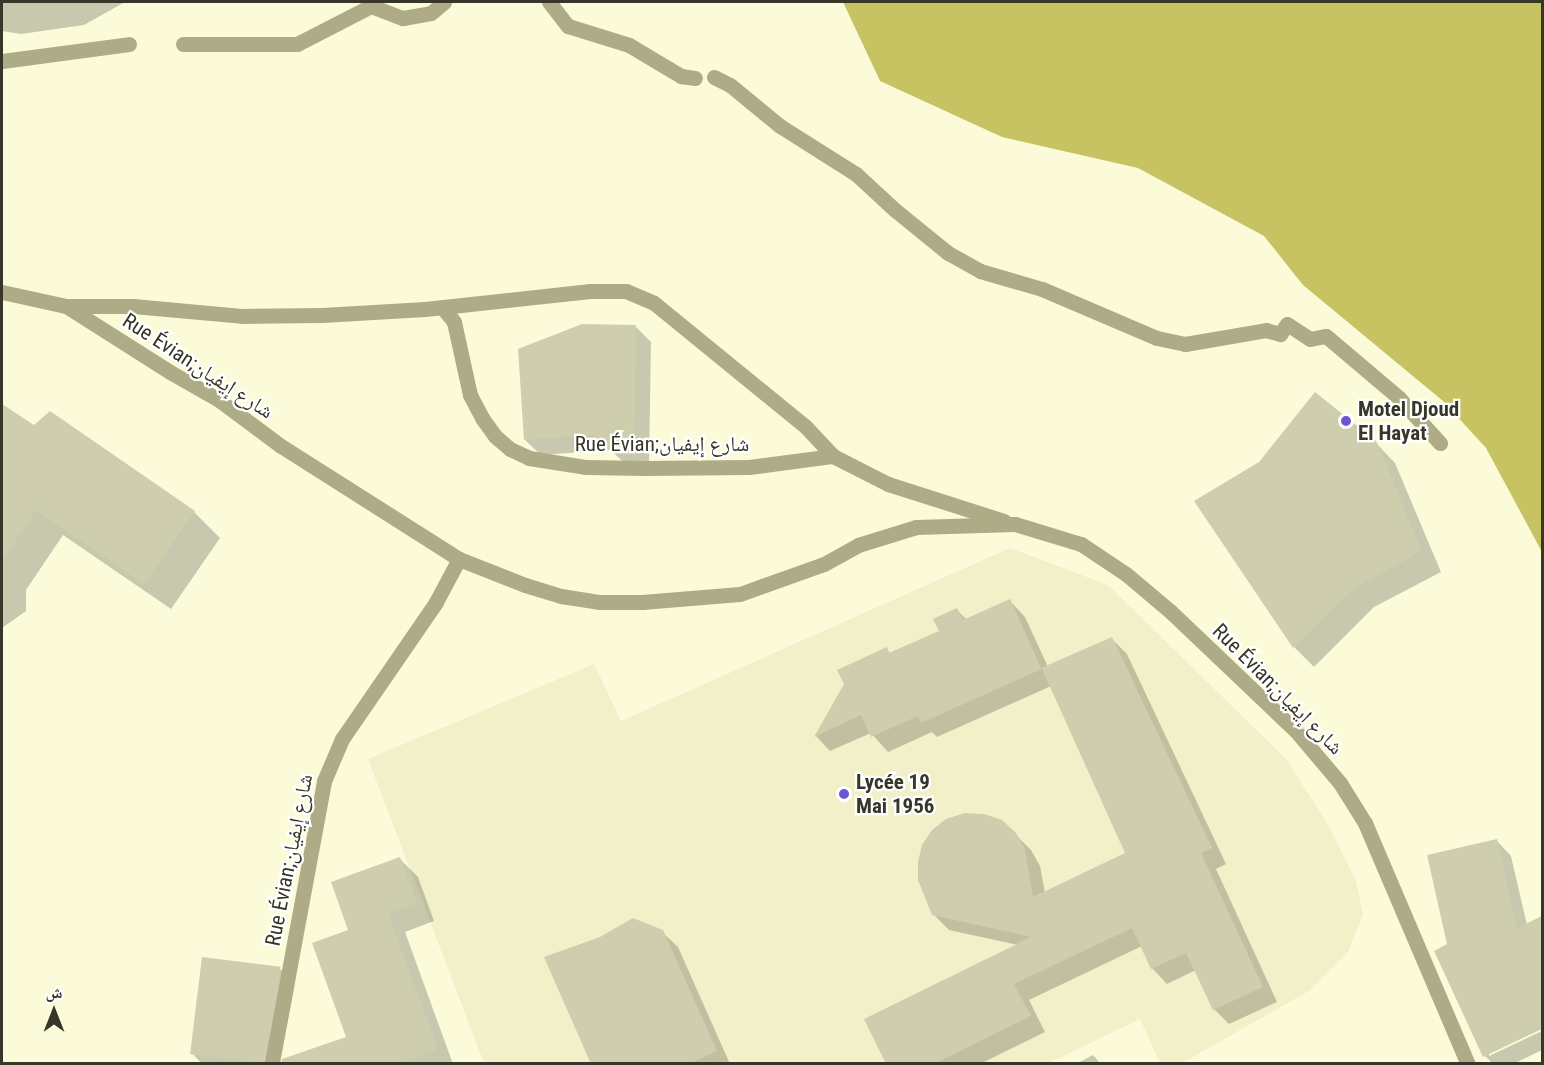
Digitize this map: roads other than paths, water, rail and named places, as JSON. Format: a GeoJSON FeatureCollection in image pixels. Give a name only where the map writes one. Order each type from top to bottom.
{"type":"FeatureCollection","features":[{"type":"Feature","properties":{"kind":"street"},"geometry":{"type":"LineString","coordinates":[[183,44],[297,44],[371,6],[403,18],[431,12],[444,2]]}},
{"type":"Feature","properties":{"kind":"street"},"geometry":{"type":"LineString","coordinates":[[549,2],[568,26],[629,45],[681,76],[695,78]]}},
{"type":"Feature","properties":{"kind":"street"},"geometry":{"type":"LineString","coordinates":[[2,61],[129,44]]}},
{"type":"Feature","properties":{"kind":"street"},"geometry":{"type":"LineString","coordinates":[[714,77],[730,85],[780,126],[856,174],[895,210],[948,253],[980,271],[1042,289],[1157,338],[1185,344],[1266,330],[1280,334],[1287,324],[1311,339],[1326,336],[1399,398],[1440,443]]}},
{"type":"Feature","properties":{"kind":"street","name":"Rue Évian;شارع إيفيان"},"geometry":{"type":"LineString","coordinates":[[2,292],[66,306],[133,306],[242,316],[322,315],[442,307],[590,291],[626,291],[654,303],[805,426],[833,456],[888,484],[1081,544],[1126,574],[1171,612],[1296,731],[1340,783],[1365,823],[1468,1064]]}},
{"type":"Feature","properties":{"kind":"street","name":"Rue Évian;شارع إيفيان"},"geometry":{"type":"LineString","coordinates":[[66,306],[219,400],[281,446],[459,559],[525,585],[561,596],[599,602],[688,599],[740,594],[824,564],[858,545],[916,527],[1015,524]]}},
{"type":"Feature","properties":{"kind":"street","name":"Rue Évian;شارع إيفيان"},"geometry":{"type":"LineString","coordinates":[[442,307],[454,322],[470,395],[482,418],[495,436],[510,449],[529,458],[586,467],[644,468],[749,467],[833,456]]}},
{"type":"Feature","properties":{"kind":"street","name":"Rue Évian;شارع إيفيان"},"geometry":{"type":"LineString","coordinates":[[272,1062],[324,781],[342,739],[436,602],[459,559]]}},
{"type":"Feature","properties":{"kind":"place","name":"Motel Djoud El Hayat"},"geometry":{"type":"Point","coordinates":[1346,421]}},
{"type":"Feature","properties":{"kind":"place","name":"Lycée 19 Mai 1956"},"geometry":{"type":"Point","coordinates":[844,794]}}]}
